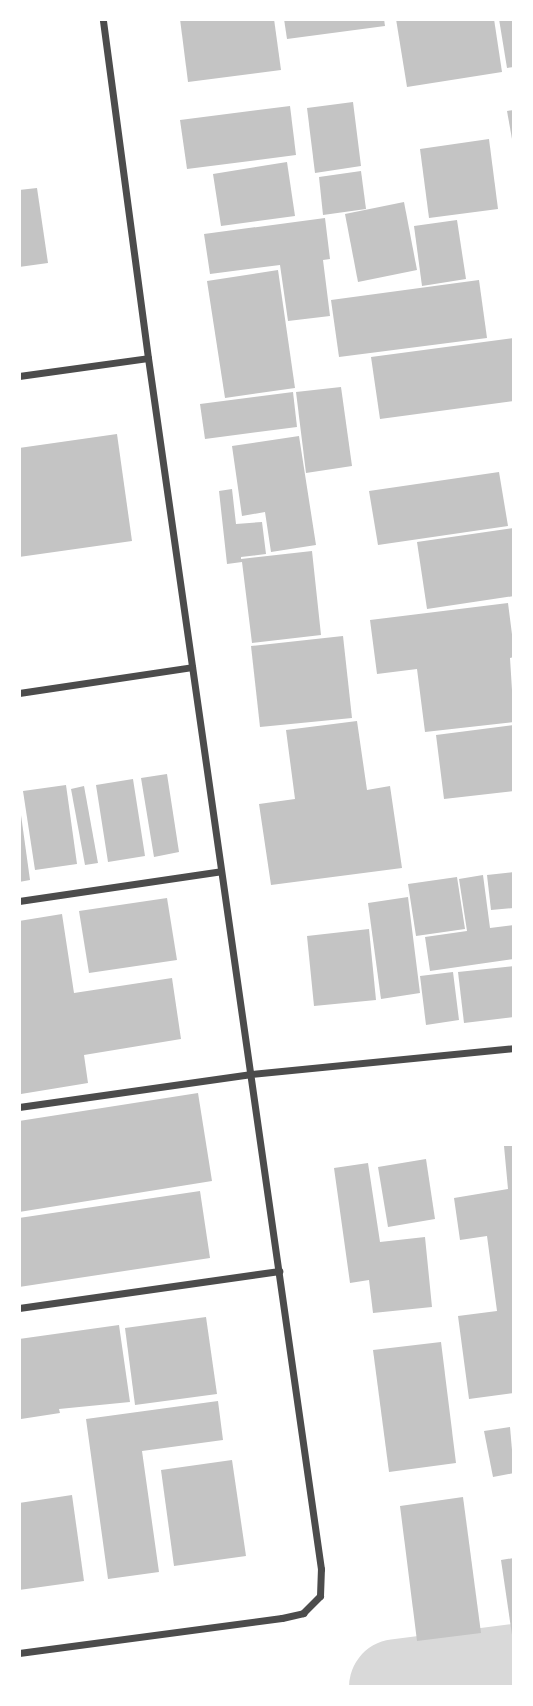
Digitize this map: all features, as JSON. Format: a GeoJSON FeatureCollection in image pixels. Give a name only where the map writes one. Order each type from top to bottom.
{"type":"FeatureCollection","features":[{"type":"Feature","properties":{"kind":"street"},"geometry":{"type":"LineString","coordinates":[[19,1653],[282,1618],[303,1614],[320,1596],[321,1569],[148,358],[103,19]]}},
{"type":"Feature","properties":{"kind":"street"},"geometry":{"type":"LineString","coordinates":[[19,376],[148,358]]}},
{"type":"Feature","properties":{"kind":"street"},"geometry":{"type":"LineString","coordinates":[[19,693],[192,667]]}},
{"type":"Feature","properties":{"kind":"street"},"geometry":{"type":"LineString","coordinates":[[19,901],[222,871]]}},
{"type":"Feature","properties":{"kind":"street"},"geometry":{"type":"LineString","coordinates":[[19,1107],[250,1074],[514,1048]]}},
{"type":"Feature","properties":{"kind":"street"},"geometry":{"type":"LineString","coordinates":[[19,1308],[279,1271]]}},
{"type":"Feature","properties":{"kind":"building"},"geometry":{"type":"Polygon","coordinates":[[[180,19],[274,19],[281,70],[188,82],[180,19]]]}},
{"type":"Feature","properties":{"kind":"building"},"geometry":{"type":"Polygon","coordinates":[[[284,19],[384,19],[385,26],[287,39],[284,19]]]}},
{"type":"Feature","properties":{"kind":"building"},"geometry":{"type":"Polygon","coordinates":[[[396,19],[494,19],[502,72],[407,87],[396,19]]]}},
{"type":"Feature","properties":{"kind":"building"},"geometry":{"type":"Polygon","coordinates":[[[499,19],[514,19],[514,67],[507,68],[499,19]]]}},
{"type":"Feature","properties":{"kind":"building"},"geometry":{"type":"Polygon","coordinates":[[[353,102],[361,166],[315,173],[307,108],[353,102]]]}},
{"type":"Feature","properties":{"kind":"building"},"geometry":{"type":"Polygon","coordinates":[[[290,106],[296,155],[187,169],[180,120],[290,106]]]}},
{"type":"Feature","properties":{"kind":"building"},"geometry":{"type":"Polygon","coordinates":[[[514,110],[514,139],[512,139],[507,111],[514,110]]]}},
{"type":"Feature","properties":{"kind":"building"},"geometry":{"type":"Polygon","coordinates":[[[489,139],[498,209],[429,218],[420,149],[489,139]]]}},
{"type":"Feature","properties":{"kind":"building"},"geometry":{"type":"Polygon","coordinates":[[[287,162],[295,216],[221,226],[213,174],[287,162]]]}},
{"type":"Feature","properties":{"kind":"building"},"geometry":{"type":"Polygon","coordinates":[[[361,171],[366,209],[323,215],[319,177],[361,171]]]}},
{"type":"Feature","properties":{"kind":"building"},"geometry":{"type":"Polygon","coordinates":[[[37,188],[48,263],[19,267],[19,190],[37,188]]]}},
{"type":"Feature","properties":{"kind":"building"},"geometry":{"type":"Polygon","coordinates":[[[404,202],[417,270],[358,282],[345,214],[404,202]]]}},
{"type":"Feature","properties":{"kind":"building"},"geometry":{"type":"Polygon","coordinates":[[[325,218],[330,259],[323,260],[330,316],[288,321],[280,265],[210,274],[204,234],[325,218]]]}},
{"type":"Feature","properties":{"kind":"building"},"geometry":{"type":"Polygon","coordinates":[[[457,220],[466,279],[422,286],[414,226],[457,220]]]}},
{"type":"Feature","properties":{"kind":"building"},"geometry":{"type":"Polygon","coordinates":[[[278,270],[295,388],[225,398],[207,281],[278,270]]]}},
{"type":"Feature","properties":{"kind":"building"},"geometry":{"type":"Polygon","coordinates":[[[479,280],[487,338],[339,357],[331,300],[479,280]]]}},
{"type":"Feature","properties":{"kind":"building"},"geometry":{"type":"Polygon","coordinates":[[[514,338],[514,401],[380,419],[371,357],[514,338]]]}},
{"type":"Feature","properties":{"kind":"building"},"geometry":{"type":"Polygon","coordinates":[[[341,387],[352,466],[306,473],[296,392],[341,387]]]}},
{"type":"Feature","properties":{"kind":"building"},"geometry":{"type":"Polygon","coordinates":[[[293,392],[297,427],[205,439],[200,404],[293,392]]]}},
{"type":"Feature","properties":{"kind":"building"},"geometry":{"type":"Polygon","coordinates":[[[117,434],[132,541],[19,557],[19,448],[117,434]]]}},
{"type":"Feature","properties":{"kind":"building"},"geometry":{"type":"Polygon","coordinates":[[[299,436],[316,545],[271,552],[265,512],[242,516],[232,446],[299,436]]]}},
{"type":"Feature","properties":{"kind":"building"},"geometry":{"type":"Polygon","coordinates":[[[499,472],[508,526],[378,545],[369,491],[499,472]]]}},
{"type":"Feature","properties":{"kind":"building"},"geometry":{"type":"Polygon","coordinates":[[[232,489],[236,524],[262,522],[266,554],[241,559],[312,551],[321,635],[252,643],[242,562],[227,564],[219,491],[232,489]]]}},
{"type":"Feature","properties":{"kind":"building"},"geometry":{"type":"Polygon","coordinates":[[[514,528],[514,596],[427,609],[417,542],[514,528]]]}},
{"type":"Feature","properties":{"kind":"building"},"geometry":{"type":"Polygon","coordinates":[[[508,603],[514,650],[514,657],[510,658],[514,722],[425,732],[417,669],[377,674],[370,620],[508,603]]]}},
{"type":"Feature","properties":{"kind":"building"},"geometry":{"type":"Polygon","coordinates":[[[343,636],[352,718],[260,727],[251,646],[343,636]]]}},
{"type":"Feature","properties":{"kind":"building"},"geometry":{"type":"Polygon","coordinates":[[[357,721],[367,790],[390,786],[402,868],[271,885],[259,804],[295,799],[286,730],[357,721]]]}},
{"type":"Feature","properties":{"kind":"building"},"geometry":{"type":"Polygon","coordinates":[[[514,725],[514,791],[444,799],[436,735],[514,725]]]}},
{"type":"Feature","properties":{"kind":"building"},"geometry":{"type":"Polygon","coordinates":[[[167,774],[179,852],[154,857],[141,778],[167,774]]]}},
{"type":"Feature","properties":{"kind":"building"},"geometry":{"type":"Polygon","coordinates":[[[133,779],[145,856],[108,862],[96,785],[133,779]]]}},
{"type":"Feature","properties":{"kind":"building"},"geometry":{"type":"Polygon","coordinates":[[[66,785],[77,864],[35,870],[23,791],[66,785]]]}},
{"type":"Feature","properties":{"kind":"building"},"geometry":{"type":"Polygon","coordinates":[[[84,786],[98,863],[85,865],[71,789],[84,786]]]}},
{"type":"Feature","properties":{"kind":"building"},"geometry":{"type":"Polygon","coordinates":[[[21,815],[30,880],[19,882],[19,816],[21,815]]]}},
{"type":"Feature","properties":{"kind":"building"},"geometry":{"type":"Polygon","coordinates":[[[514,872],[514,908],[491,910],[487,875],[514,872]]]}},
{"type":"Feature","properties":{"kind":"building"},"geometry":{"type":"Polygon","coordinates":[[[483,875],[490,928],[514,925],[514,959],[430,971],[425,937],[467,931],[459,879],[483,875]]]}},
{"type":"Feature","properties":{"kind":"building"},"geometry":{"type":"Polygon","coordinates":[[[457,877],[465,929],[416,936],[408,884],[457,877]]]}},
{"type":"Feature","properties":{"kind":"building"},"geometry":{"type":"Polygon","coordinates":[[[408,897],[420,993],[381,999],[368,903],[408,897]]]}},
{"type":"Feature","properties":{"kind":"building"},"geometry":{"type":"Polygon","coordinates":[[[167,898],[177,960],[89,973],[79,911],[167,898]]]}},
{"type":"Feature","properties":{"kind":"building"},"geometry":{"type":"Polygon","coordinates":[[[62,914],[74,993],[172,978],[181,1039],[84,1055],[88,1083],[21,1094],[19,921],[62,914]]]}},
{"type":"Feature","properties":{"kind":"building"},"geometry":{"type":"Polygon","coordinates":[[[369,929],[376,1000],[314,1006],[307,936],[369,929]]]}},
{"type":"Feature","properties":{"kind":"building"},"geometry":{"type":"Polygon","coordinates":[[[514,966],[514,1017],[464,1023],[458,972],[514,966]]]}},
{"type":"Feature","properties":{"kind":"building"},"geometry":{"type":"Polygon","coordinates":[[[453,972],[459,1020],[426,1025],[420,976],[453,972]]]}},
{"type":"Feature","properties":{"kind":"building"},"geometry":{"type":"Polygon","coordinates":[[[198,1093],[212,1181],[19,1212],[19,1121],[198,1093]]]}},
{"type":"Feature","properties":{"kind":"building"},"geometry":{"type":"Polygon","coordinates":[[[504,1146],[514,1146],[514,1393],[469,1399],[458,1316],[497,1311],[487,1236],[460,1240],[454,1198],[508,1189],[504,1146]]]}},
{"type":"Feature","properties":{"kind":"building"},"geometry":{"type":"Polygon","coordinates":[[[426,1159],[435,1219],[388,1227],[378,1167],[426,1159]]]}},
{"type":"Feature","properties":{"kind":"building"},"geometry":{"type":"Polygon","coordinates":[[[368,1163],[380,1242],[425,1237],[432,1307],[373,1313],[369,1280],[350,1283],[334,1168],[368,1163]]]}},
{"type":"Feature","properties":{"kind":"building"},"geometry":{"type":"Polygon","coordinates":[[[200,1191],[210,1258],[19,1287],[19,1218],[200,1191]]]}},
{"type":"Feature","properties":{"kind":"building"},"geometry":{"type":"Polygon","coordinates":[[[206,1317],[217,1394],[135,1405],[125,1328],[206,1317]]]}},
{"type":"Feature","properties":{"kind":"building"},"geometry":{"type":"Polygon","coordinates":[[[119,1325],[130,1402],[59,1409],[60,1413],[21,1419],[19,1339],[119,1325]]]}},
{"type":"Feature","properties":{"kind":"building"},"geometry":{"type":"Polygon","coordinates":[[[441,1342],[456,1463],[389,1472],[373,1350],[441,1342]]]}},
{"type":"Feature","properties":{"kind":"building"},"geometry":{"type":"Polygon","coordinates":[[[218,1401],[223,1440],[142,1451],[159,1572],[108,1579],[86,1419],[218,1401]]]}},
{"type":"Feature","properties":{"kind":"building"},"geometry":{"type":"Polygon","coordinates":[[[510,1427],[514,1473],[493,1477],[484,1431],[510,1427]]]}},
{"type":"Feature","properties":{"kind":"building"},"geometry":{"type":"Polygon","coordinates":[[[232,1460],[246,1556],[174,1566],[161,1470],[232,1460]]]}},
{"type":"Feature","properties":{"kind":"building"},"geometry":{"type":"Polygon","coordinates":[[[72,1495],[84,1581],[19,1590],[19,1503],[72,1495]]]}},
{"type":"Feature","properties":{"kind":"building"},"geometry":{"type":"Polygon","coordinates":[[[463,1497],[481,1633],[417,1641],[400,1506],[463,1497]]]}},
{"type":"Feature","properties":{"kind":"building"},"geometry":{"type":"Polygon","coordinates":[[[514,1558],[514,1635],[512,1635],[501,1560],[514,1558]]]}},
{"type":"Feature","properties":{"kind":"waterway"},"geometry":{"type":"LineString","coordinates":[[397,1687],[514,1672]]}}]}
